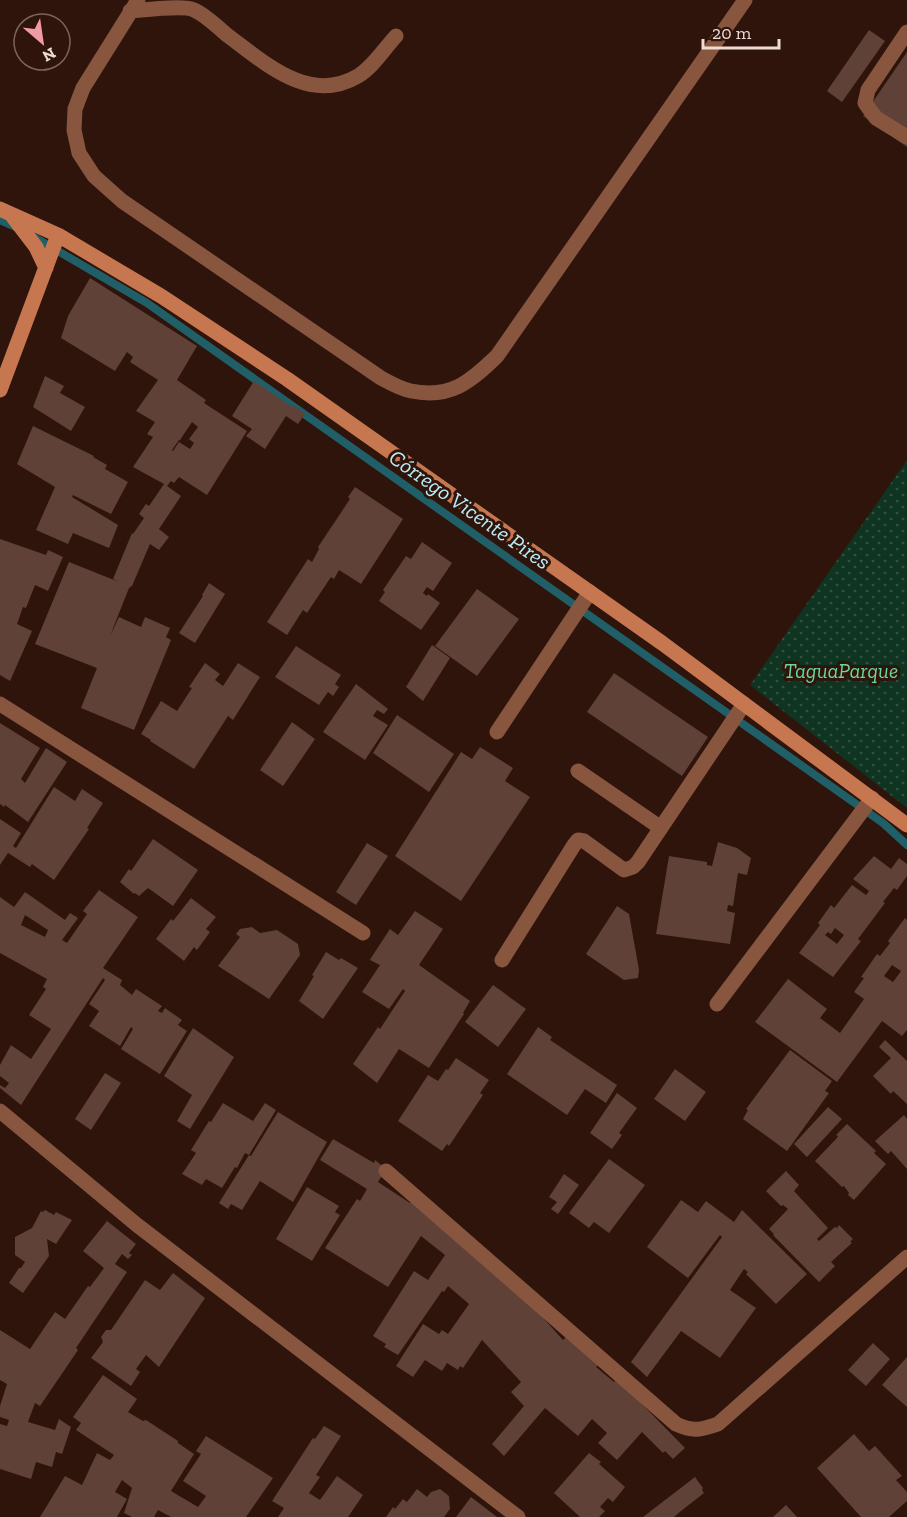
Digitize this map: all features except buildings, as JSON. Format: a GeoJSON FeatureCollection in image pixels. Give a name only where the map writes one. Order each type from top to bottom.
{"type":"FeatureCollection","features":[{"type":"Feature","properties":{"kind":"street"},"geometry":{"type":"LineString","coordinates":[[396,36],[358,76],[339,84],[321,86],[299,82],[274,70],[192,4],[160,9],[134,5],[83,88],[75,109],[74,130],[79,153],[94,176],[122,201],[381,378],[409,391],[431,393],[455,390],[476,376],[497,356],[745,0]]}},
{"type":"Feature","properties":{"kind":"street"},"geometry":{"type":"LineString","coordinates":[[907,32],[868,90],[865,104],[876,118],[907,137]]}},
{"type":"Feature","properties":{"kind":"street"},"geometry":{"type":"LineString","coordinates":[[6,212],[58,235],[161,296],[287,379],[662,643],[907,825]]}},
{"type":"Feature","properties":{"kind":"street"},"geometry":{"type":"LineString","coordinates":[[6,212],[36,247],[46,268]]}},
{"type":"Feature","properties":{"kind":"street"},"geometry":{"type":"LineString","coordinates":[[0,390],[58,235]]}},
{"type":"Feature","properties":{"kind":"street"},"geometry":{"type":"LineString","coordinates":[[496,732],[590,592]]}},
{"type":"Feature","properties":{"kind":"street"},"geometry":{"type":"LineString","coordinates":[[0,704],[363,933]]}},
{"type":"Feature","properties":{"kind":"street"},"geometry":{"type":"LineString","coordinates":[[502,960],[578,840],[584,841],[624,870],[633,867],[638,862],[744,704]]}},
{"type":"Feature","properties":{"kind":"street"},"geometry":{"type":"LineString","coordinates":[[578,771],[661,828]]}},
{"type":"Feature","properties":{"kind":"street"},"geometry":{"type":"LineString","coordinates":[[717,1004],[872,798]]}},
{"type":"Feature","properties":{"kind":"street"},"geometry":{"type":"LineString","coordinates":[[0,1110],[137,1225],[519,1517]]}},
{"type":"Feature","properties":{"kind":"street"},"geometry":{"type":"LineString","coordinates":[[386,1171],[676,1424],[688,1430],[718,1424],[907,1257]]}},
{"type":"Feature","properties":{"kind":"green space","name":"TaguaParque"},"geometry":{"type":"Polygon","coordinates":[[[907,460],[907,808],[750,685],[907,460]]]}},
{"type":"Feature","properties":{"kind":"waterway","name":"Córrego Vicente Pires"},"geometry":{"type":"LineString","coordinates":[[0,220],[18,228]]}},
{"type":"Feature","properties":{"kind":"waterway","name":"Córrego Vicente Pires"},"geometry":{"type":"LineString","coordinates":[[34,237],[147,303],[883,823],[907,845]]}}]}
